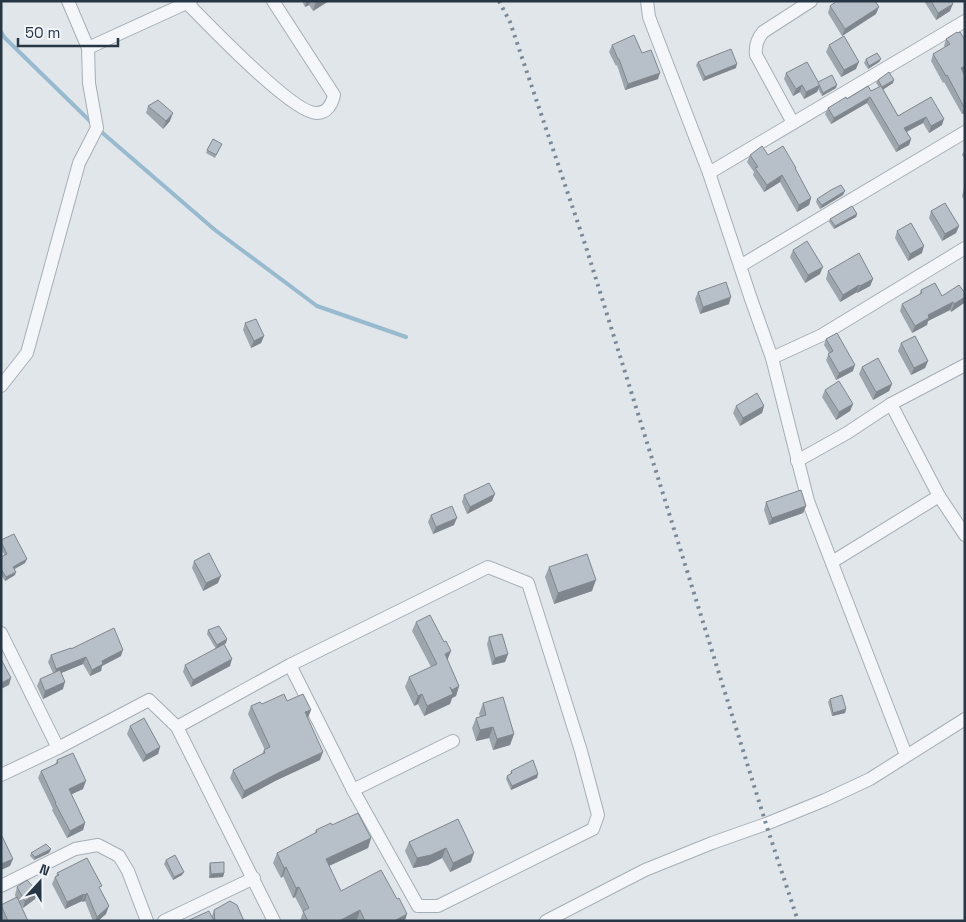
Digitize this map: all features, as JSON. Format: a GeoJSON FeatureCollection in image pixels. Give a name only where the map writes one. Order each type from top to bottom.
{"type":"FeatureCollection","features":[{"type":"Feature","properties":{"kind":"street"},"geometry":{"type":"LineString","coordinates":[[1,386],[27,354],[79,163],[97,128],[89,82],[88,48],[68,1]]}},
{"type":"Feature","properties":{"kind":"street"},"geometry":{"type":"LineString","coordinates":[[88,48],[189,2],[232,48],[285,97],[306,111],[315,114],[323,112],[332,104],[334,96],[273,1]]}},
{"type":"Feature","properties":{"kind":"street"},"geometry":{"type":"LineString","coordinates":[[647,1],[649,17],[709,173],[772,358],[808,501],[906,755]]}},
{"type":"Feature","properties":{"kind":"street"},"geometry":{"type":"LineString","coordinates":[[793,123],[756,55],[756,48],[759,36],[763,32],[811,1]]}},
{"type":"Feature","properties":{"kind":"street"},"geometry":{"type":"LineString","coordinates":[[709,173],[965,21]]}},
{"type":"Feature","properties":{"kind":"street"},"geometry":{"type":"LineString","coordinates":[[740,266],[965,132]]}},
{"type":"Feature","properties":{"kind":"street"},"geometry":{"type":"LineString","coordinates":[[772,358],[822,335],[965,248]]}},
{"type":"Feature","properties":{"kind":"street"},"geometry":{"type":"LineString","coordinates":[[797,461],[847,433],[891,404],[965,365]]}},
{"type":"Feature","properties":{"kind":"street"},"geometry":{"type":"LineString","coordinates":[[891,404],[939,496],[965,535]]}},
{"type":"Feature","properties":{"kind":"street"},"geometry":{"type":"LineString","coordinates":[[832,562],[939,496]]}},
{"type":"Feature","properties":{"kind":"street"},"geometry":{"type":"LineString","coordinates":[[177,727],[290,664],[488,567],[528,583],[581,751],[598,815],[593,829],[438,906],[418,906],[353,790],[290,664]]}},
{"type":"Feature","properties":{"kind":"street"},"geometry":{"type":"LineString","coordinates":[[1,633],[58,748]]}},
{"type":"Feature","properties":{"kind":"street"},"geometry":{"type":"LineString","coordinates":[[1,776],[149,700],[177,727],[274,921]]}},
{"type":"Feature","properties":{"kind":"street"},"geometry":{"type":"LineString","coordinates":[[546,921],[645,870],[825,800],[870,778],[965,719]]}},
{"type":"Feature","properties":{"kind":"street"},"geometry":{"type":"LineString","coordinates":[[353,790],[453,740]]}},
{"type":"Feature","properties":{"kind":"street"},"geometry":{"type":"LineString","coordinates":[[1,886],[76,849],[98,845],[119,856],[128,871],[147,921]]}},
{"type":"Feature","properties":{"kind":"street"},"geometry":{"type":"LineString","coordinates":[[164,921],[254,878]]}},
{"type":"Feature","properties":{"kind":"building"},"geometry":{"type":"Polygon","coordinates":[[[837,1],[875,1],[879,7],[845,29],[830,6],[837,1]]]}},
{"type":"Feature","properties":{"kind":"building"},"geometry":{"type":"Polygon","coordinates":[[[931,1],[951,1],[953,4],[938,13],[931,1]]]}},
{"type":"Feature","properties":{"kind":"building"},"geometry":{"type":"Polygon","coordinates":[[[960,32],[965,40],[965,66],[961,68],[965,76],[964,107],[933,54],[950,44],[946,39],[960,32]]]}},
{"type":"Feature","properties":{"kind":"building"},"geometry":{"type":"Polygon","coordinates":[[[634,35],[642,53],[651,50],[660,73],[628,84],[612,45],[634,35]]]}},
{"type":"Feature","properties":{"kind":"building"},"geometry":{"type":"Polygon","coordinates":[[[844,36],[859,62],[844,70],[829,45],[844,36]]]}},
{"type":"Feature","properties":{"kind":"building"},"geometry":{"type":"Polygon","coordinates":[[[731,49],[737,64],[705,77],[698,62],[731,49]]]}},
{"type":"Feature","properties":{"kind":"building"},"geometry":{"type":"Polygon","coordinates":[[[877,53],[881,59],[869,66],[866,59],[877,53]]]}},
{"type":"Feature","properties":{"kind":"building"},"geometry":{"type":"Polygon","coordinates":[[[807,62],[820,85],[806,92],[802,85],[796,89],[786,73],[807,62]]]}},
{"type":"Feature","properties":{"kind":"building"},"geometry":{"type":"Polygon","coordinates":[[[889,72],[894,80],[882,87],[878,80],[889,72]]]}},
{"type":"Feature","properties":{"kind":"building"},"geometry":{"type":"Polygon","coordinates":[[[832,75],[837,85],[823,93],[818,82],[832,75]]]}},
{"type":"Feature","properties":{"kind":"building"},"geometry":{"type":"Polygon","coordinates":[[[868,86],[871,91],[881,86],[898,116],[931,97],[944,119],[931,126],[926,117],[904,128],[911,139],[899,146],[870,97],[834,118],[828,108],[868,86]]]}},
{"type":"Feature","properties":{"kind":"building"},"geometry":{"type":"Polygon","coordinates":[[[158,100],[173,113],[166,121],[148,106],[158,100]]]}},
{"type":"Feature","properties":{"kind":"building"},"geometry":{"type":"Polygon","coordinates":[[[213,139],[222,144],[216,155],[207,150],[213,139]]]}},
{"type":"Feature","properties":{"kind":"building"},"geometry":{"type":"Polygon","coordinates":[[[762,146],[768,155],[783,146],[811,198],[799,205],[782,175],[767,185],[755,168],[758,167],[750,155],[762,146]]]}},
{"type":"Feature","properties":{"kind":"building"},"geometry":{"type":"Polygon","coordinates":[[[841,185],[845,191],[822,205],[817,199],[831,190],[841,185]]]}},
{"type":"Feature","properties":{"kind":"building"},"geometry":{"type":"Polygon","coordinates":[[[945,203],[959,226],[945,234],[931,211],[945,203]]]}},
{"type":"Feature","properties":{"kind":"building"},"geometry":{"type":"Polygon","coordinates":[[[852,206],[857,214],[835,226],[830,219],[852,206]]]}},
{"type":"Feature","properties":{"kind":"building"},"geometry":{"type":"Polygon","coordinates":[[[911,223],[924,246],[910,254],[897,231],[911,223]]]}},
{"type":"Feature","properties":{"kind":"building"},"geometry":{"type":"Polygon","coordinates":[[[807,241],[823,267],[808,275],[793,250],[807,241]]]}},
{"type":"Feature","properties":{"kind":"building"},"geometry":{"type":"Polygon","coordinates":[[[859,253],[873,279],[843,295],[828,271],[859,253]]]}},
{"type":"Feature","properties":{"kind":"building"},"geometry":{"type":"Polygon","coordinates":[[[726,282],[731,297],[703,307],[698,292],[726,282]]]}},
{"type":"Feature","properties":{"kind":"building"},"geometry":{"type":"Polygon","coordinates":[[[935,283],[942,296],[959,285],[965,293],[965,297],[928,315],[929,318],[915,326],[902,304],[922,293],[921,290],[935,283]]]}},
{"type":"Feature","properties":{"kind":"building"},"geometry":{"type":"Polygon","coordinates":[[[256,319],[264,336],[254,341],[245,323],[256,319]]]}},
{"type":"Feature","properties":{"kind":"building"},"geometry":{"type":"Polygon","coordinates":[[[837,333],[855,365],[839,373],[828,354],[833,351],[826,339],[837,333]]]}},
{"type":"Feature","properties":{"kind":"building"},"geometry":{"type":"Polygon","coordinates":[[[915,336],[928,361],[914,368],[901,343],[915,336]]]}},
{"type":"Feature","properties":{"kind":"building"},"geometry":{"type":"Polygon","coordinates":[[[878,358],[892,384],[876,392],[862,367],[878,358]]]}},
{"type":"Feature","properties":{"kind":"building"},"geometry":{"type":"Polygon","coordinates":[[[839,381],[853,404],[839,412],[825,390],[839,381]]]}},
{"type":"Feature","properties":{"kind":"building"},"geometry":{"type":"Polygon","coordinates":[[[757,393],[764,406],[743,418],[736,406],[757,393]]]}},
{"type":"Feature","properties":{"kind":"building"},"geometry":{"type":"Polygon","coordinates":[[[489,483],[495,494],[470,507],[464,495],[489,483]]]}},
{"type":"Feature","properties":{"kind":"building"},"geometry":{"type":"Polygon","coordinates":[[[801,490],[806,506],[772,518],[766,502],[801,490]]]}},
{"type":"Feature","properties":{"kind":"building"},"geometry":{"type":"Polygon","coordinates":[[[452,506],[457,518],[436,527],[431,515],[452,506]]]}},
{"type":"Feature","properties":{"kind":"building"},"geometry":{"type":"Polygon","coordinates":[[[14,534],[27,559],[13,567],[16,572],[6,577],[1,569],[1,557],[7,554],[1,540],[14,534]]]}},
{"type":"Feature","properties":{"kind":"building"},"geometry":{"type":"Polygon","coordinates":[[[209,553],[221,576],[206,583],[194,561],[209,553]]]}},
{"type":"Feature","properties":{"kind":"building"},"geometry":{"type":"Polygon","coordinates":[[[587,554],[596,580],[558,593],[549,567],[587,554]]]}},
{"type":"Feature","properties":{"kind":"building"},"geometry":{"type":"Polygon","coordinates":[[[430,615],[444,642],[446,641],[451,651],[445,654],[459,686],[452,690],[450,687],[453,694],[427,706],[422,694],[418,696],[409,677],[437,664],[416,622],[430,615]]]}},
{"type":"Feature","properties":{"kind":"building"},"geometry":{"type":"Polygon","coordinates":[[[219,626],[227,639],[217,645],[208,630],[219,626]]]}},
{"type":"Feature","properties":{"kind":"building"},"geometry":{"type":"Polygon","coordinates":[[[114,628],[123,650],[102,661],[103,664],[92,670],[86,657],[56,669],[51,655],[71,649],[114,628]]]}},
{"type":"Feature","properties":{"kind":"building"},"geometry":{"type":"Polygon","coordinates":[[[502,634],[508,654],[495,658],[489,637],[502,634]]]}},
{"type":"Feature","properties":{"kind":"building"},"geometry":{"type":"Polygon","coordinates":[[[224,644],[232,659],[193,680],[185,665],[224,644]]]}},
{"type":"Feature","properties":{"kind":"building"},"geometry":{"type":"Polygon","coordinates":[[[1,659],[11,678],[1,683],[1,659]]]}},
{"type":"Feature","properties":{"kind":"building"},"geometry":{"type":"Polygon","coordinates":[[[60,670],[65,682],[45,691],[40,679],[60,670]]]}},
{"type":"Feature","properties":{"kind":"building"},"geometry":{"type":"Polygon","coordinates":[[[284,694],[287,701],[303,694],[311,710],[305,712],[323,752],[244,791],[233,770],[265,753],[264,750],[270,747],[251,706],[260,702],[262,704],[284,694]]]}},
{"type":"Feature","properties":{"kind":"building"},"geometry":{"type":"Polygon","coordinates":[[[842,695],[846,709],[833,713],[830,699],[842,695]]]}},
{"type":"Feature","properties":{"kind":"building"},"geometry":{"type":"Polygon","coordinates":[[[503,697],[514,734],[497,739],[493,727],[480,730],[476,718],[486,715],[483,703],[503,697]]]}},
{"type":"Feature","properties":{"kind":"building"},"geometry":{"type":"Polygon","coordinates":[[[144,718],[160,747],[146,755],[130,726],[144,718]]]}},
{"type":"Feature","properties":{"kind":"building"},"geometry":{"type":"Polygon","coordinates":[[[73,753],[86,781],[69,789],[85,823],[70,831],[41,771],[58,763],[57,760],[73,753]]]}},
{"type":"Feature","properties":{"kind":"building"},"geometry":{"type":"Polygon","coordinates":[[[533,760],[538,774],[512,786],[507,776],[512,773],[511,771],[533,760]]]}},
{"type":"Feature","properties":{"kind":"building"},"geometry":{"type":"Polygon","coordinates":[[[358,813],[371,838],[326,859],[341,891],[381,870],[407,914],[394,921],[365,921],[360,910],[339,921],[308,921],[303,911],[309,908],[299,887],[296,888],[277,853],[317,832],[316,830],[358,813]]]}},
{"type":"Feature","properties":{"kind":"building"},"geometry":{"type":"Polygon","coordinates":[[[458,819],[474,853],[453,863],[446,848],[431,855],[417,858],[409,842],[458,819]]]}},
{"type":"Feature","properties":{"kind":"building"},"geometry":{"type":"Polygon","coordinates":[[[1,834],[13,859],[1,864],[1,834]]]}},
{"type":"Feature","properties":{"kind":"building"},"geometry":{"type":"Polygon","coordinates":[[[46,844],[51,849],[35,857],[31,853],[46,844]]]}},
{"type":"Feature","properties":{"kind":"building"},"geometry":{"type":"Polygon","coordinates":[[[175,855],[184,872],[174,877],[166,860],[175,855]]]}},
{"type":"Feature","properties":{"kind":"building"},"geometry":{"type":"Polygon","coordinates":[[[87,858],[102,886],[99,887],[109,906],[97,917],[87,893],[67,902],[55,877],[59,875],[57,873],[87,858]]]}},
{"type":"Feature","properties":{"kind":"building"},"geometry":{"type":"Polygon","coordinates":[[[224,862],[224,873],[211,874],[210,863],[224,862]]]}},
{"type":"Feature","properties":{"kind":"building"},"geometry":{"type":"Polygon","coordinates":[[[27,880],[38,892],[25,901],[17,887],[27,880]]]}},
{"type":"Feature","properties":{"kind":"building"},"geometry":{"type":"Polygon","coordinates":[[[17,897],[28,921],[8,921],[1,905],[17,897]]]}},
{"type":"Feature","properties":{"kind":"building"},"geometry":{"type":"Polygon","coordinates":[[[230,901],[237,905],[244,921],[215,921],[214,910],[230,901]]]}},
{"type":"Feature","properties":{"kind":"building"},"geometry":{"type":"Polygon","coordinates":[[[209,911],[214,921],[187,921],[209,911]]]}},
{"type":"Feature","properties":{"kind":"waterway"},"geometry":{"type":"LineString","coordinates":[[1,32],[93,124]]}},
{"type":"Feature","properties":{"kind":"waterway"},"geometry":{"type":"LineString","coordinates":[[98,129],[215,230],[317,306],[406,337]]}},
{"type":"Feature","properties":{"kind":"railway"},"geometry":{"type":"LineString","coordinates":[[499,1],[510,22],[586,247],[798,921]]}}]}
